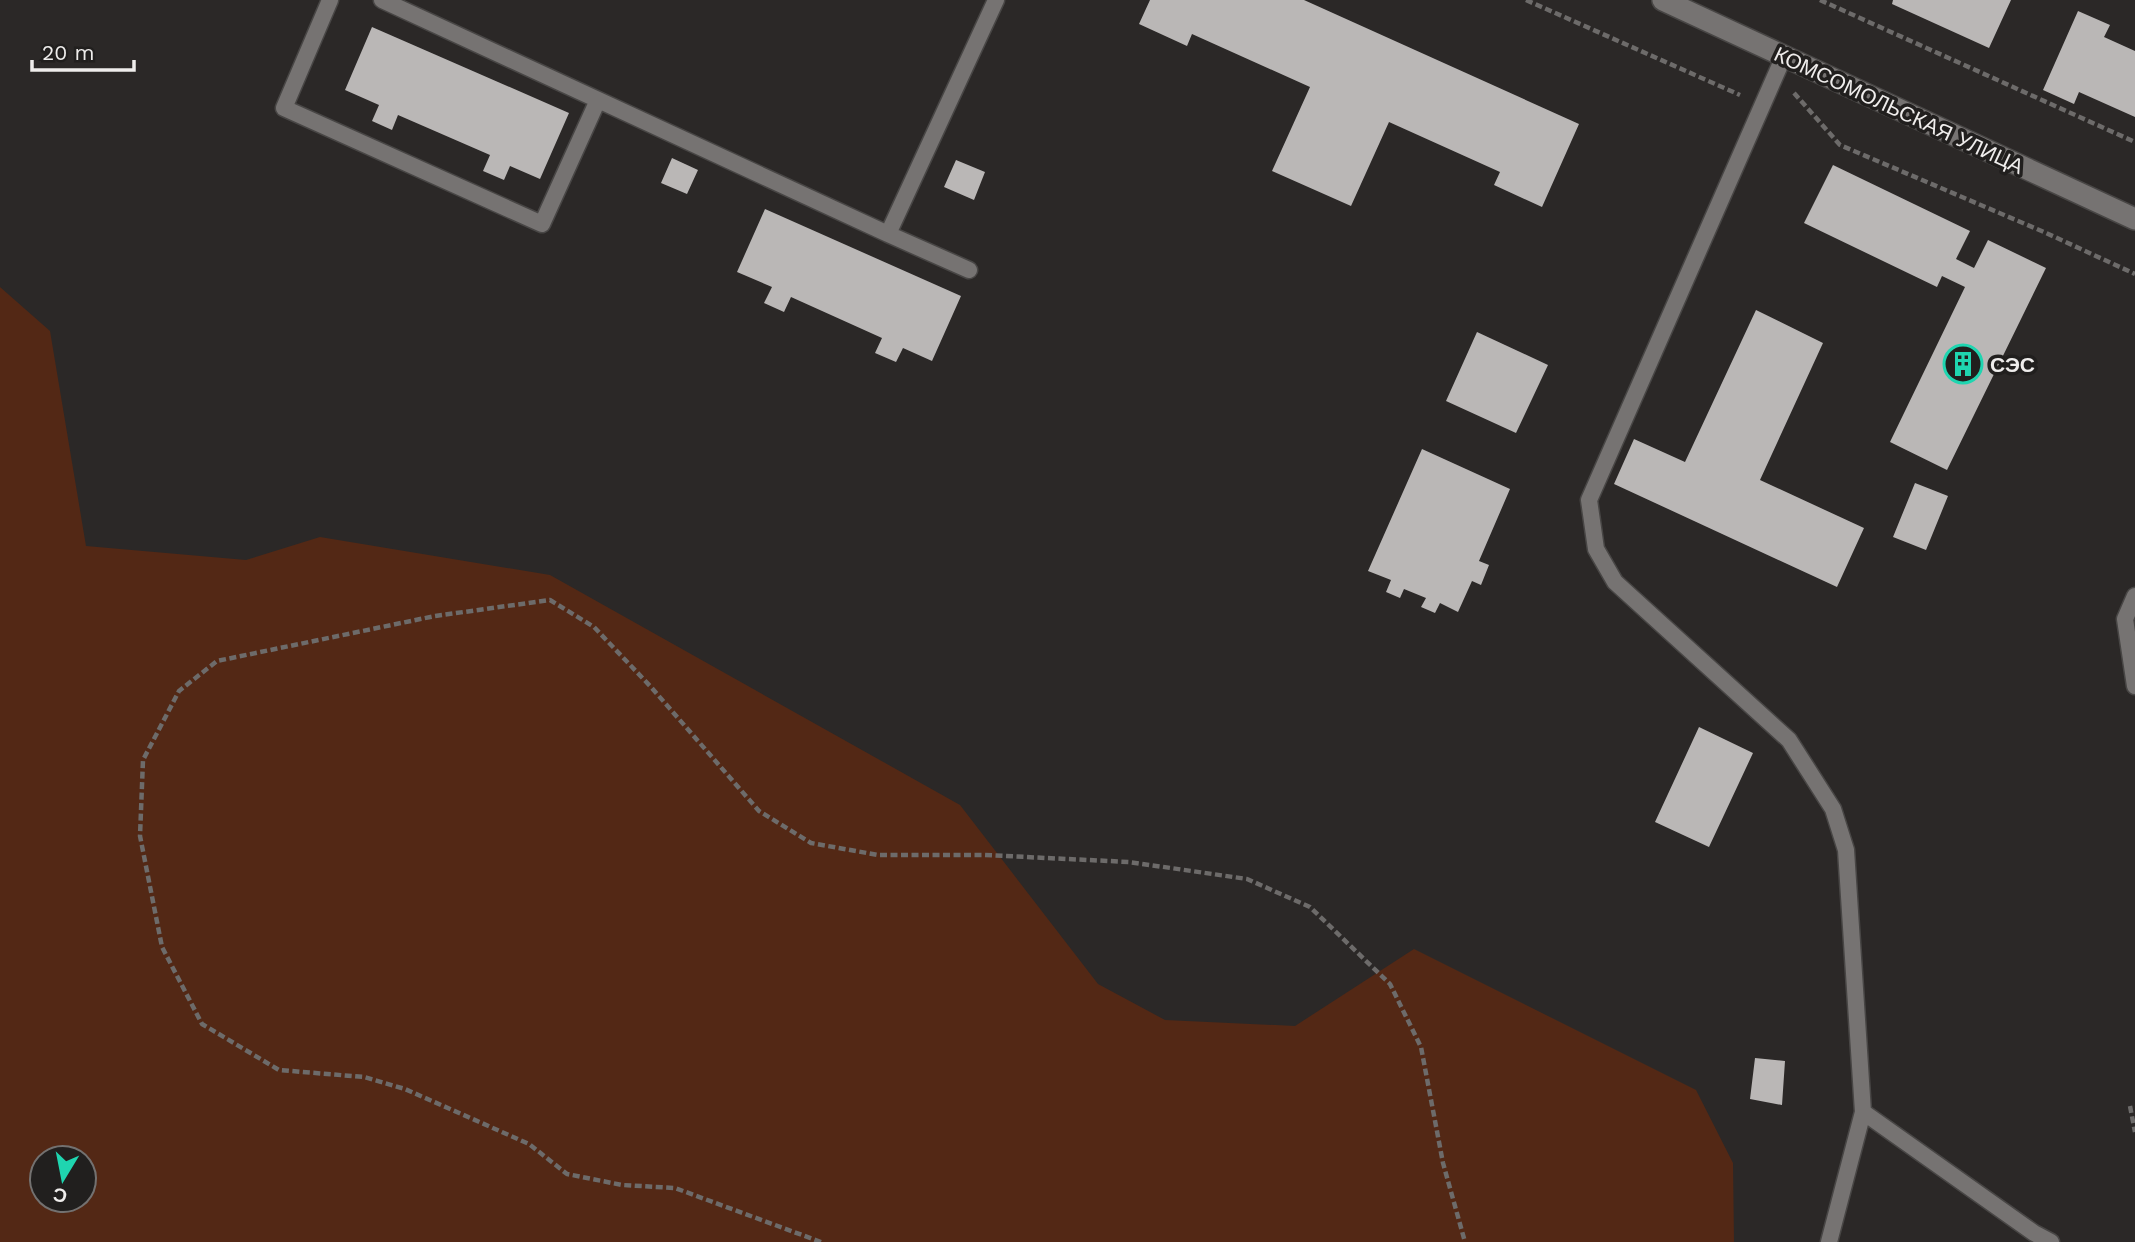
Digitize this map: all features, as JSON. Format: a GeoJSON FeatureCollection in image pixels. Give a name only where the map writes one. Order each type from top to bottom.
{"type":"FeatureCollection","features":[{"type":"Feature","properties":{"kind":"street","name":"КОМСОМОЛЬСКАЯ УЛИЦА"},"geometry":{"type":"LineString","coordinates":[[1663,0],[1781,65],[2135,219]]}},
{"type":"Feature","properties":{"kind":"lane"},"geometry":{"type":"LineString","coordinates":[[330,0],[284,108],[542,224],[598,100]]}},
{"type":"Feature","properties":{"kind":"lane"},"geometry":{"type":"LineString","coordinates":[[382,0],[969,270]]}},
{"type":"Feature","properties":{"kind":"lane"},"geometry":{"type":"LineString","coordinates":[[888,234],[996,0]]}},
{"type":"Feature","properties":{"kind":"lane"},"geometry":{"type":"LineString","coordinates":[[1781,65],[1589,500],[1596,549],[1615,582],[1789,740],[1833,809],[1846,850],[1863,1112],[1829,1242]]}},
{"type":"Feature","properties":{"kind":"lane"},"geometry":{"type":"LineString","coordinates":[[2135,596],[2125,619],[2132,644],[2135,686]]}},
{"type":"Feature","properties":{"kind":"lane"},"geometry":{"type":"LineString","coordinates":[[1863,1112],[2034,1233],[2051,1242]]}},
{"type":"Feature","properties":{"kind":"path"},"geometry":{"type":"LineString","coordinates":[[1526,0],[1747,98]]}},
{"type":"Feature","properties":{"kind":"path"},"geometry":{"type":"LineString","coordinates":[[1820,0],[2135,142]]}},
{"type":"Feature","properties":{"kind":"path"},"geometry":{"type":"LineString","coordinates":[[1781,65],[1840,145],[2135,274]]}},
{"type":"Feature","properties":{"kind":"path"},"geometry":{"type":"LineString","coordinates":[[821,1242],[675,1188],[622,1185],[566,1174],[528,1144],[405,1089],[364,1077],[279,1070],[202,1024],[162,947],[140,836],[143,760],[179,691],[217,661],[435,616],[550,600],[594,627],[759,811],[811,843],[878,855],[985,855],[1129,862],[1247,879],[1310,907],[1390,984],[1421,1047],[1443,1163],[1465,1242]]}},
{"type":"Feature","properties":{"kind":"path"},"geometry":{"type":"LineString","coordinates":[[2130,1106],[2135,1132]]}},
{"type":"Feature","properties":{"kind":"shaded area"},"geometry":{"type":"Polygon","coordinates":[[[0,287],[50,331],[86,546],[246,560],[320,537],[550,575],[960,805],[1098,984],[1165,1020],[1295,1026],[1414,949],[1696,1090],[1733,1163],[1734,1242],[0,1242],[0,287]]]}},
{"type":"Feature","properties":{"kind":"building"},"geometry":{"type":"Polygon","coordinates":[[[1150,0],[1304,0],[1579,124],[1542,207],[1494,185],[1500,172],[1389,122],[1351,206],[1272,171],[1310,87],[1192,34],[1187,46],[1139,24],[1150,0]]]}},
{"type":"Feature","properties":{"kind":"building"},"geometry":{"type":"Polygon","coordinates":[[[1893,0],[2011,0],[1989,48],[1892,4],[1893,0]]]}},
{"type":"Feature","properties":{"kind":"building"},"geometry":{"type":"Polygon","coordinates":[[[2078,11],[2110,25],[2104,37],[2135,51],[2135,117],[2079,92],[2074,104],[2043,90],[2078,11]]]}},
{"type":"Feature","properties":{"kind":"building"},"geometry":{"type":"Polygon","coordinates":[[[372,27],[569,113],[540,179],[510,166],[504,180],[483,171],[490,155],[398,115],[392,130],[372,121],[379,105],[345,90],[372,27]]]}},
{"type":"Feature","properties":{"kind":"building"},"geometry":{"type":"Polygon","coordinates":[[[672,158],[698,170],[687,194],[661,183],[672,158]]]}},
{"type":"Feature","properties":{"kind":"building"},"geometry":{"type":"Polygon","coordinates":[[[956,160],[985,172],[974,200],[944,187],[956,160]]]}},
{"type":"Feature","properties":{"kind":"building","name":"СЭС"},"geometry":{"type":"Polygon","coordinates":[[[1833,165],[1970,231],[1956,259],[1974,268],[1988,240],[2046,268],[1947,470],[1890,442],[1965,287],[1942,276],[1937,287],[1804,223],[1833,165]]]}},
{"type":"Feature","properties":{"kind":"building"},"geometry":{"type":"Polygon","coordinates":[[[765,209],[961,296],[932,361],[903,348],[896,362],[875,353],[882,338],[791,297],[784,312],[764,303],[772,287],[737,272],[765,209]]]}},
{"type":"Feature","properties":{"kind":"building"},"geometry":{"type":"Polygon","coordinates":[[[1756,310],[1823,343],[1760,480],[1864,528],[1837,587],[1614,484],[1634,439],[1685,462],[1756,310]]]}},
{"type":"Feature","properties":{"kind":"building"},"geometry":{"type":"Polygon","coordinates":[[[1477,332],[1548,365],[1516,433],[1446,401],[1477,332]]]}},
{"type":"Feature","properties":{"kind":"building"},"geometry":{"type":"Polygon","coordinates":[[[1422,449],[1510,489],[1479,561],[1489,565],[1481,585],[1472,581],[1458,612],[1440,603],[1435,613],[1421,607],[1426,598],[1404,589],[1400,598],[1386,592],[1391,580],[1368,571],[1422,449]]]}},
{"type":"Feature","properties":{"kind":"building"},"geometry":{"type":"Polygon","coordinates":[[[1915,483],[1948,496],[1926,550],[1893,537],[1915,483]]]}},
{"type":"Feature","properties":{"kind":"building"},"geometry":{"type":"Polygon","coordinates":[[[1699,727],[1753,753],[1709,847],[1655,822],[1699,727]]]}},
{"type":"Feature","properties":{"kind":"building"},"geometry":{"type":"Polygon","coordinates":[[[1755,1058],[1785,1061],[1782,1105],[1750,1099],[1755,1058]]]}},
{"type":"Feature","properties":{"kind":"place","name":"СЭС"},"geometry":{"type":"Point","coordinates":[1963,364]}}]}
